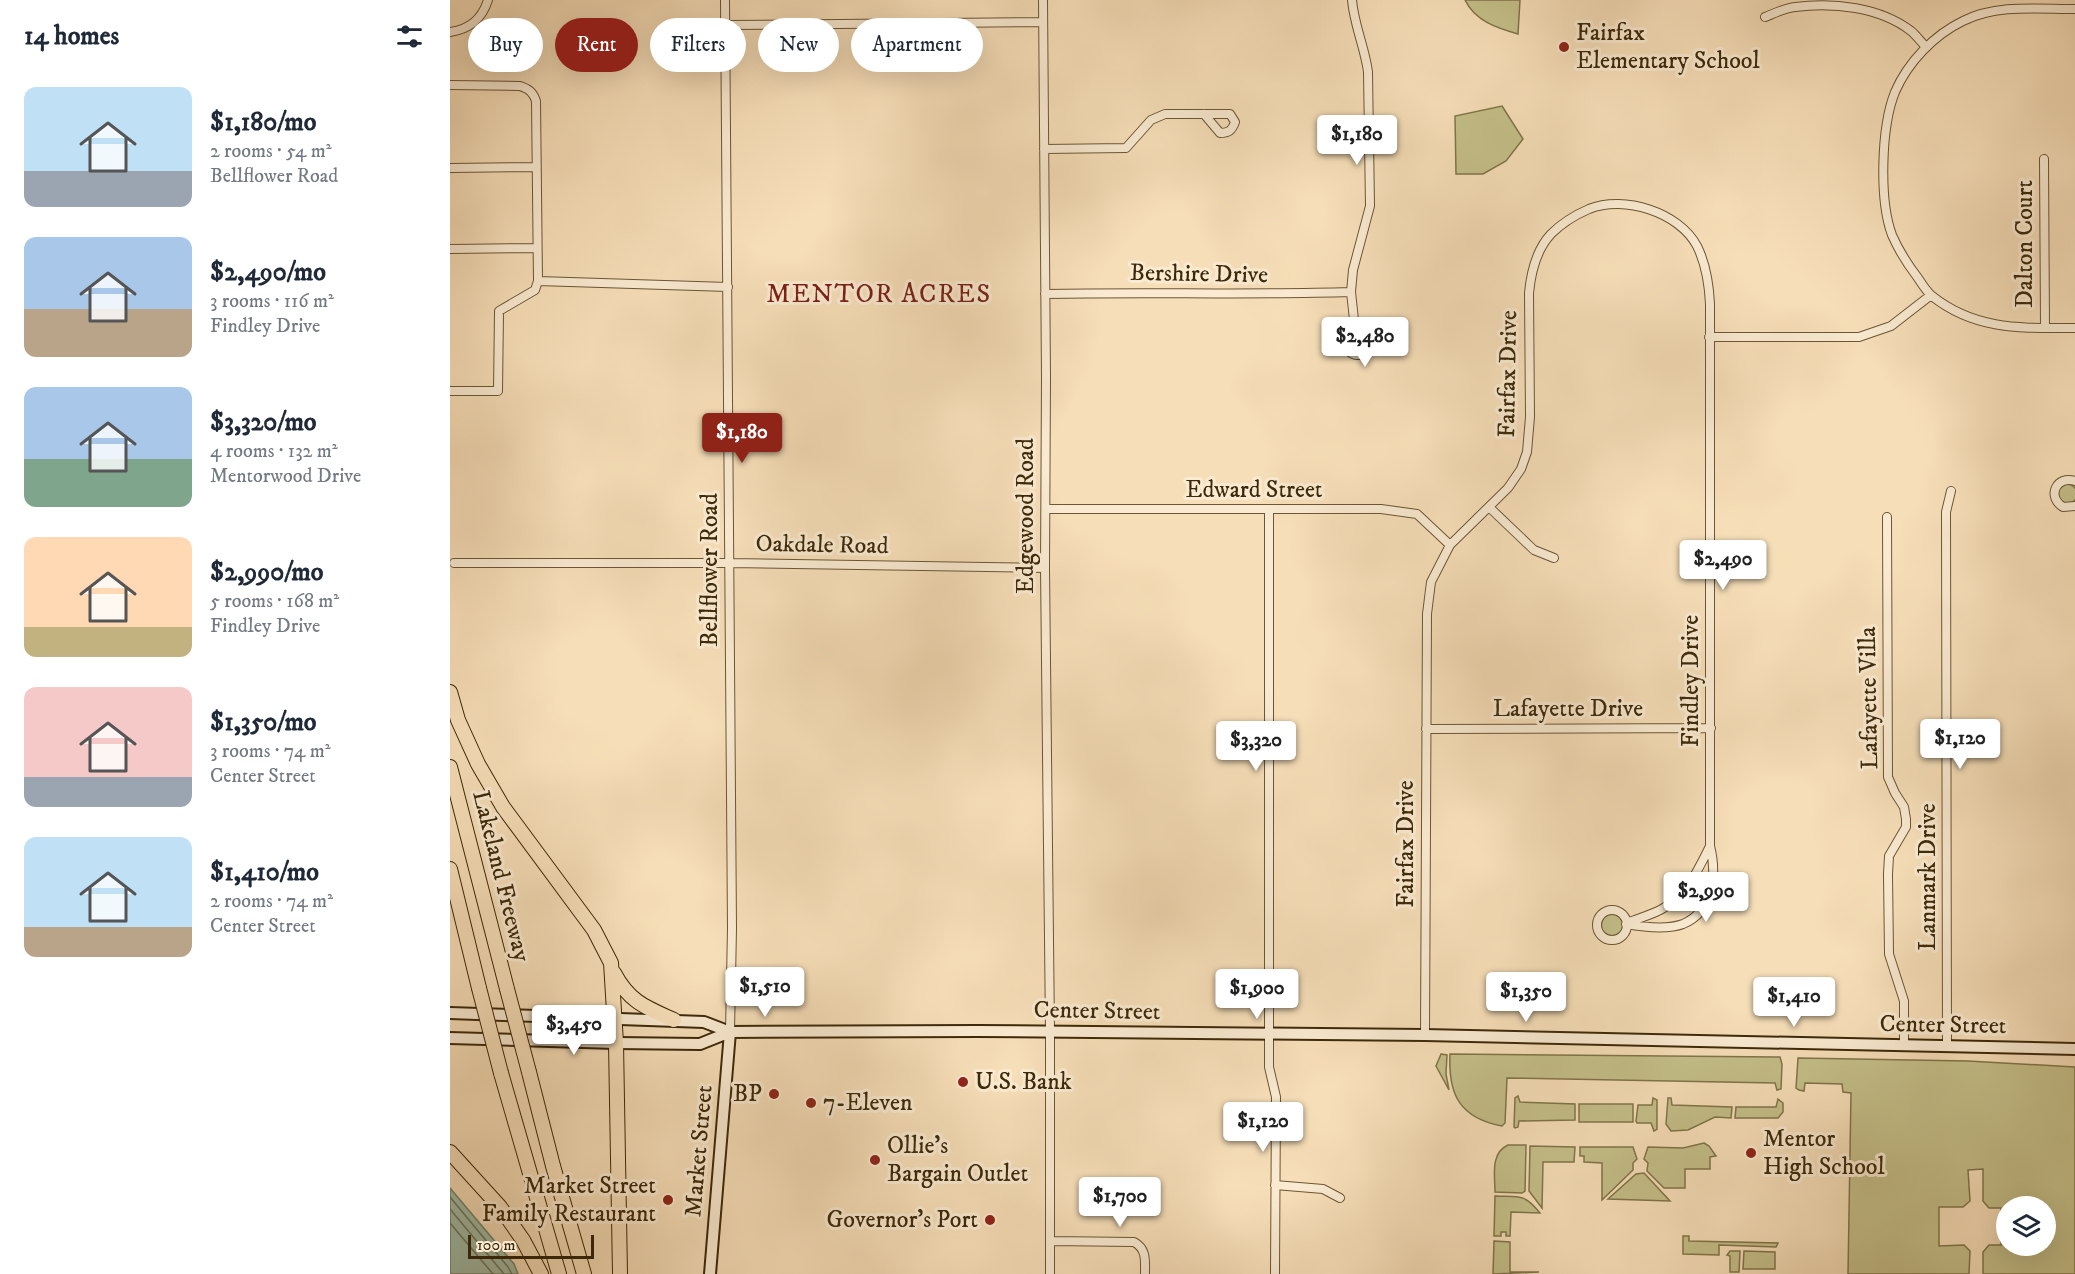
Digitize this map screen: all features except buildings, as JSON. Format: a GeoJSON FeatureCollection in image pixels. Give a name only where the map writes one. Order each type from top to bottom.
{"type":"FeatureCollection","features":[{"type":"Feature","properties":{"kind":"highway"},"geometry":{"type":"LineString","coordinates":[[450,693],[462,729],[478,764],[503,807],[594,930],[609,956],[612,970],[616,1043],[620,1274]]}},
{"type":"Feature","properties":{"kind":"highway","name":"Lakeland Freeway"},"geometry":{"type":"LineString","coordinates":[[450,767],[553,1166],[584,1274]]}},
{"type":"Feature","properties":{"kind":"highway","name":"Lakeland Freeway"},"geometry":{"type":"LineString","coordinates":[[450,869],[501,1073],[559,1274]]}},
{"type":"Feature","properties":{"kind":"highway"},"geometry":{"type":"LineString","coordinates":[[612,970],[621,987],[631,998],[650,1010],[674,1020]]}},
{"type":"Feature","properties":{"kind":"highway"},"geometry":{"type":"LineString","coordinates":[[450,1152],[500,1207],[523,1240],[541,1274]]}},
{"type":"Feature","properties":{"kind":"main road","name":"Center Street"},"geometry":{"type":"LineString","coordinates":[[450,1012],[704,1022],[730,1032],[1425,1035],[2075,1049]]}},
{"type":"Feature","properties":{"kind":"main road","name":"Center Street"},"geometry":{"type":"LineString","coordinates":[[450,1038],[700,1044],[730,1032]]}},
{"type":"Feature","properties":{"kind":"main road","name":"Market Street"},"geometry":{"type":"LineString","coordinates":[[710,1274],[730,1032]]}},
{"type":"Feature","properties":{"kind":"street"},"geometry":{"type":"LineString","coordinates":[[451,32],[467,28],[475,22],[485,9],[488,0]]}},
{"type":"Feature","properties":{"kind":"street","name":"Bellflower Road"},"geometry":{"type":"LineString","coordinates":[[725,0],[726,18]]}},
{"type":"Feature","properties":{"kind":"street","name":"Edgewood Road"},"geometry":{"type":"LineString","coordinates":[[1043,0],[1050,1274]]}},
{"type":"Feature","properties":{"kind":"street"},"geometry":{"type":"LineString","coordinates":[[1352,0],[1366,54],[1368,72],[1370,206],[1353,270],[1351,292],[1354,329]]}},
{"type":"Feature","properties":{"kind":"street"},"geometry":{"type":"LineString","coordinates":[[1765,17],[1793,7],[1828,6],[1861,9],[1896,22],[1911,31],[1926,48]]}},
{"type":"Feature","properties":{"kind":"street"},"geometry":{"type":"LineString","coordinates":[[2075,9],[2018,8],[1982,15],[1962,22],[1926,48],[1912,62],[1895,93],[1887,123],[1884,165],[1887,211],[1892,235],[1907,264],[1930,295],[1961,313],[1993,324],[2019,328],[2075,328]]}},
{"type":"Feature","properties":{"kind":"street"},"geometry":{"type":"LineString","coordinates":[[746,26],[1043,22]]}},
{"type":"Feature","properties":{"kind":"street","name":"Bellflower Road"},"geometry":{"type":"LineString","coordinates":[[726,72],[732,928],[730,1032]]}},
{"type":"Feature","properties":{"kind":"street"},"geometry":{"type":"LineString","coordinates":[[450,85],[520,86],[531,91],[536,101],[538,281],[535,290],[499,311],[498,391],[450,391]]}},
{"type":"Feature","properties":{"kind":"street"},"geometry":{"type":"LineString","coordinates":[[1044,149],[1126,148],[1151,120],[1166,114],[1204,114]]}},
{"type":"Feature","properties":{"kind":"street","name":"Dalton Court"},"geometry":{"type":"LineString","coordinates":[[2044,159],[2045,328]]}},
{"type":"Feature","properties":{"kind":"street"},"geometry":{"type":"LineString","coordinates":[[450,168],[536,167]]}},
{"type":"Feature","properties":{"kind":"street","name":"Fairfax Drive"},"geometry":{"type":"LineString","coordinates":[[1425,1035],[1427,614],[1431,582],[1450,545],[1490,508],[1515,479],[1527,452],[1530,424],[1529,293],[1531,276],[1542,247],[1550,235],[1569,219],[1591,208],[1620,204],[1655,210],[1678,225],[1696,244],[1706,268],[1709,285],[1709,337]]}},
{"type":"Feature","properties":{"kind":"street"},"geometry":{"type":"LineString","coordinates":[[450,249],[536,248]]}},
{"type":"Feature","properties":{"kind":"street"},"geometry":{"type":"LineString","coordinates":[[538,281],[728,286]]}},
{"type":"Feature","properties":{"kind":"street","name":"Bershire Drive"},"geometry":{"type":"LineString","coordinates":[[1045,294],[1351,292]]}},
{"type":"Feature","properties":{"kind":"street"},"geometry":{"type":"LineString","coordinates":[[1709,337],[1859,337],[1891,326],[1930,295]]}},
{"type":"Feature","properties":{"kind":"street","name":"Findley Drive"},"geometry":{"type":"LineString","coordinates":[[1709,337],[1710,846],[1713,857],[1713,881],[1706,905],[1685,923],[1647,927],[1626,924],[1652,914],[1674,901],[1690,883],[1710,846]]}},
{"type":"Feature","properties":{"kind":"street"},"geometry":{"type":"LineString","coordinates":[[2075,481],[2062,480],[2054,494],[2058,504],[2063,507],[2075,507]]}},
{"type":"Feature","properties":{"kind":"street","name":"Lanmark Drive"},"geometry":{"type":"LineString","coordinates":[[1947,1047],[1946,512],[1951,491]]}},
{"type":"Feature","properties":{"kind":"street"},"geometry":{"type":"LineString","coordinates":[[1490,508],[1534,550],[1554,558]]}},
{"type":"Feature","properties":{"kind":"street","name":"Edward Street"},"geometry":{"type":"LineString","coordinates":[[1046,509],[1381,509],[1417,514],[1450,545]]}},
{"type":"Feature","properties":{"kind":"street"},"geometry":{"type":"LineString","coordinates":[[1269,510],[1269,1067],[1276,1096],[1275,1274]]}},
{"type":"Feature","properties":{"kind":"street","name":"Lafayette Villa"},"geometry":{"type":"LineString","coordinates":[[1887,518],[1888,777],[1904,807],[1906,819],[1906,827],[1889,856],[1889,954],[1904,1000],[1904,1046]]}},
{"type":"Feature","properties":{"kind":"street","name":"Oakdale Road"},"geometry":{"type":"LineString","coordinates":[[454,563],[730,563],[1045,568]]}},
{"type":"Feature","properties":{"kind":"street","name":"Lafayette Drive"},"geometry":{"type":"LineString","coordinates":[[1426,729],[1711,728]]}},
{"type":"Feature","properties":{"kind":"street"},"geometry":{"type":"LineString","coordinates":[[1275,1185],[1323,1189],[1340,1198]]}},
{"type":"Feature","properties":{"kind":"street"},"geometry":{"type":"LineString","coordinates":[[1050,1241],[1134,1242],[1143,1250],[1145,1274]]}},
{"type":"Feature","properties":{"kind":"shaded area"},"geometry":{"type":"Polygon","coordinates":[[[1465,0],[1520,0],[1518,34],[1481,18],[1465,0]]]}},
{"type":"Feature","properties":{"kind":"shaded area"},"geometry":{"type":"Polygon","coordinates":[[[1502,106],[1523,139],[1506,161],[1483,174],[1456,174],[1455,116],[1502,106]]]}},
{"type":"Feature","properties":{"kind":"shaded area"},"geometry":{"type":"Polygon","coordinates":[[[2067,484],[2074,487],[2076,498],[2074,501],[2067,504],[2060,501],[2057,494],[2060,487],[2067,484]]]}},
{"type":"Feature","properties":{"kind":"shaded area"},"geometry":{"type":"Polygon","coordinates":[[[1611,913],[1619,917],[1623,925],[1619,933],[1611,937],[1603,933],[1599,925],[1603,917],[1611,913]]]}},
{"type":"Feature","properties":{"kind":"shaded area"},"geometry":{"type":"Polygon","coordinates":[[[1441,1054],[1447,1055],[1446,1074],[1449,1090],[1436,1066],[1441,1054]]]}},
{"type":"Feature","properties":{"kind":"shaded area"},"geometry":{"type":"Polygon","coordinates":[[[1450,1054],[1780,1057],[1781,1089],[1777,1090],[1775,1083],[1507,1078],[1505,1123],[1502,1126],[1476,1117],[1460,1102],[1454,1093],[1451,1081],[1450,1054]]]}},
{"type":"Feature","properties":{"kind":"shaded area"},"geometry":{"type":"Polygon","coordinates":[[[1798,1058],[1968,1061],[2075,1067],[2075,1274],[1983,1274],[1983,1252],[1989,1245],[1996,1245],[1996,1256],[2056,1256],[2056,1196],[1996,1196],[1996,1208],[1989,1208],[1983,1201],[1983,1169],[1968,1170],[1970,1201],[1963,1207],[1939,1207],[1939,1246],[1964,1245],[1970,1251],[1969,1274],[1848,1274],[1851,1093],[1843,1092],[1842,1084],[1805,1083],[1804,1091],[1796,1088],[1798,1058]]]}},
{"type":"Feature","properties":{"kind":"shaded area"},"geometry":{"type":"Polygon","coordinates":[[[1518,1096],[1520,1102],[1575,1104],[1575,1120],[1519,1121],[1518,1127],[1515,1128],[1515,1098],[1518,1096]]]}},
{"type":"Feature","properties":{"kind":"shaded area"},"geometry":{"type":"Polygon","coordinates":[[[1653,1098],[1657,1100],[1657,1129],[1654,1131],[1651,1123],[1637,1123],[1636,1121],[1638,1105],[1652,1105],[1653,1098]]]}},
{"type":"Feature","properties":{"kind":"shaded area"},"geometry":{"type":"Polygon","coordinates":[[[1668,1098],[1671,1098],[1672,1105],[1732,1107],[1731,1118],[1715,1117],[1688,1130],[1671,1131],[1666,1124],[1668,1098]]]}},
{"type":"Feature","properties":{"kind":"shaded area"},"geometry":{"type":"Polygon","coordinates":[[[1778,1099],[1783,1103],[1783,1112],[1778,1118],[1735,1118],[1736,1107],[1776,1107],[1778,1099]]]}},
{"type":"Feature","properties":{"kind":"shaded area"},"geometry":{"type":"Polygon","coordinates":[[[1579,1104],[1633,1104],[1633,1122],[1579,1122],[1579,1104]]]}},
{"type":"Feature","properties":{"kind":"shaded area"},"geometry":{"type":"Polygon","coordinates":[[[1704,1143],[1716,1156],[1710,1157],[1710,1169],[1685,1169],[1685,1188],[1664,1188],[1647,1171],[1648,1163],[1644,1159],[1648,1147],[1683,1148],[1704,1143]]]}},
{"type":"Feature","properties":{"kind":"shaded area"},"geometry":{"type":"Polygon","coordinates":[[[1508,1145],[1526,1145],[1525,1191],[1522,1193],[1495,1192],[1496,1159],[1498,1153],[1508,1145]]]}},
{"type":"Feature","properties":{"kind":"shaded area"},"geometry":{"type":"Polygon","coordinates":[[[1530,1146],[1575,1147],[1574,1162],[1543,1162],[1542,1208],[1529,1191],[1530,1146]]]}},
{"type":"Feature","properties":{"kind":"shaded area"},"geometry":{"type":"Polygon","coordinates":[[[1580,1147],[1633,1147],[1637,1159],[1633,1163],[1633,1170],[1602,1200],[1602,1163],[1584,1162],[1584,1156],[1580,1156],[1580,1147]]]}},
{"type":"Feature","properties":{"kind":"shaded area"},"geometry":{"type":"Polygon","coordinates":[[[1644,1173],[1670,1201],[1608,1199],[1636,1174],[1644,1173]]]}},
{"type":"Feature","properties":{"kind":"shaded area"},"geometry":{"type":"Polygon","coordinates":[[[1495,1196],[1520,1197],[1530,1202],[1540,1213],[1511,1212],[1510,1236],[1506,1236],[1506,1232],[1501,1232],[1501,1236],[1494,1236],[1495,1196]]]}},
{"type":"Feature","properties":{"kind":"shaded area"},"geometry":{"type":"Polygon","coordinates":[[[1683,1236],[1689,1236],[1689,1241],[1778,1243],[1776,1247],[1719,1245],[1719,1255],[1683,1254],[1683,1236]]]}},
{"type":"Feature","properties":{"kind":"shaded area"},"geometry":{"type":"Polygon","coordinates":[[[1494,1241],[1510,1242],[1510,1272],[1539,1272],[1493,1274],[1494,1241]]]}},
{"type":"Feature","properties":{"kind":"shaded area"},"geometry":{"type":"Polygon","coordinates":[[[1730,1251],[1740,1251],[1739,1272],[1730,1272],[1730,1256],[1727,1255],[1730,1251]]]}},
{"type":"Feature","properties":{"kind":"shaded area"},"geometry":{"type":"Polygon","coordinates":[[[1744,1251],[1775,1252],[1775,1269],[1743,1269],[1744,1251]]]}},
{"type":"Feature","properties":{"kind":"water"},"geometry":{"type":"Polygon","coordinates":[[[450,1188],[514,1264],[518,1274],[450,1274],[450,1188]]]}},
{"type":"Feature","properties":{"kind":"place","name":"Fairfax Elementary School"},"geometry":{"type":"Point","coordinates":[1564,47]}},
{"type":"Feature","properties":{"kind":"place","name":"U.S. Bank"},"geometry":{"type":"Point","coordinates":[963,1082]}},
{"type":"Feature","properties":{"kind":"place","name":"BP"},"geometry":{"type":"Point","coordinates":[774,1094]}},
{"type":"Feature","properties":{"kind":"place","name":"7-Eleven"},"geometry":{"type":"Point","coordinates":[811,1103]}},
{"type":"Feature","properties":{"kind":"place","name":"Mentor High School"},"geometry":{"type":"Point","coordinates":[1751,1153]}},
{"type":"Feature","properties":{"kind":"place","name":"Ollie's Bargain Outlet"},"geometry":{"type":"Point","coordinates":[875,1160]}},
{"type":"Feature","properties":{"kind":"place","name":"Market Street Family Restaurant"},"geometry":{"type":"Point","coordinates":[668,1200]}},
{"type":"Feature","properties":{"kind":"place","name":"Governor's Port"},"geometry":{"type":"Point","coordinates":[990,1220]}},
{"type":"Feature","properties":{"kind":"district","name":"MENTOR ACRES"},"geometry":{"type":"Point","coordinates":[879,294]}}]}
